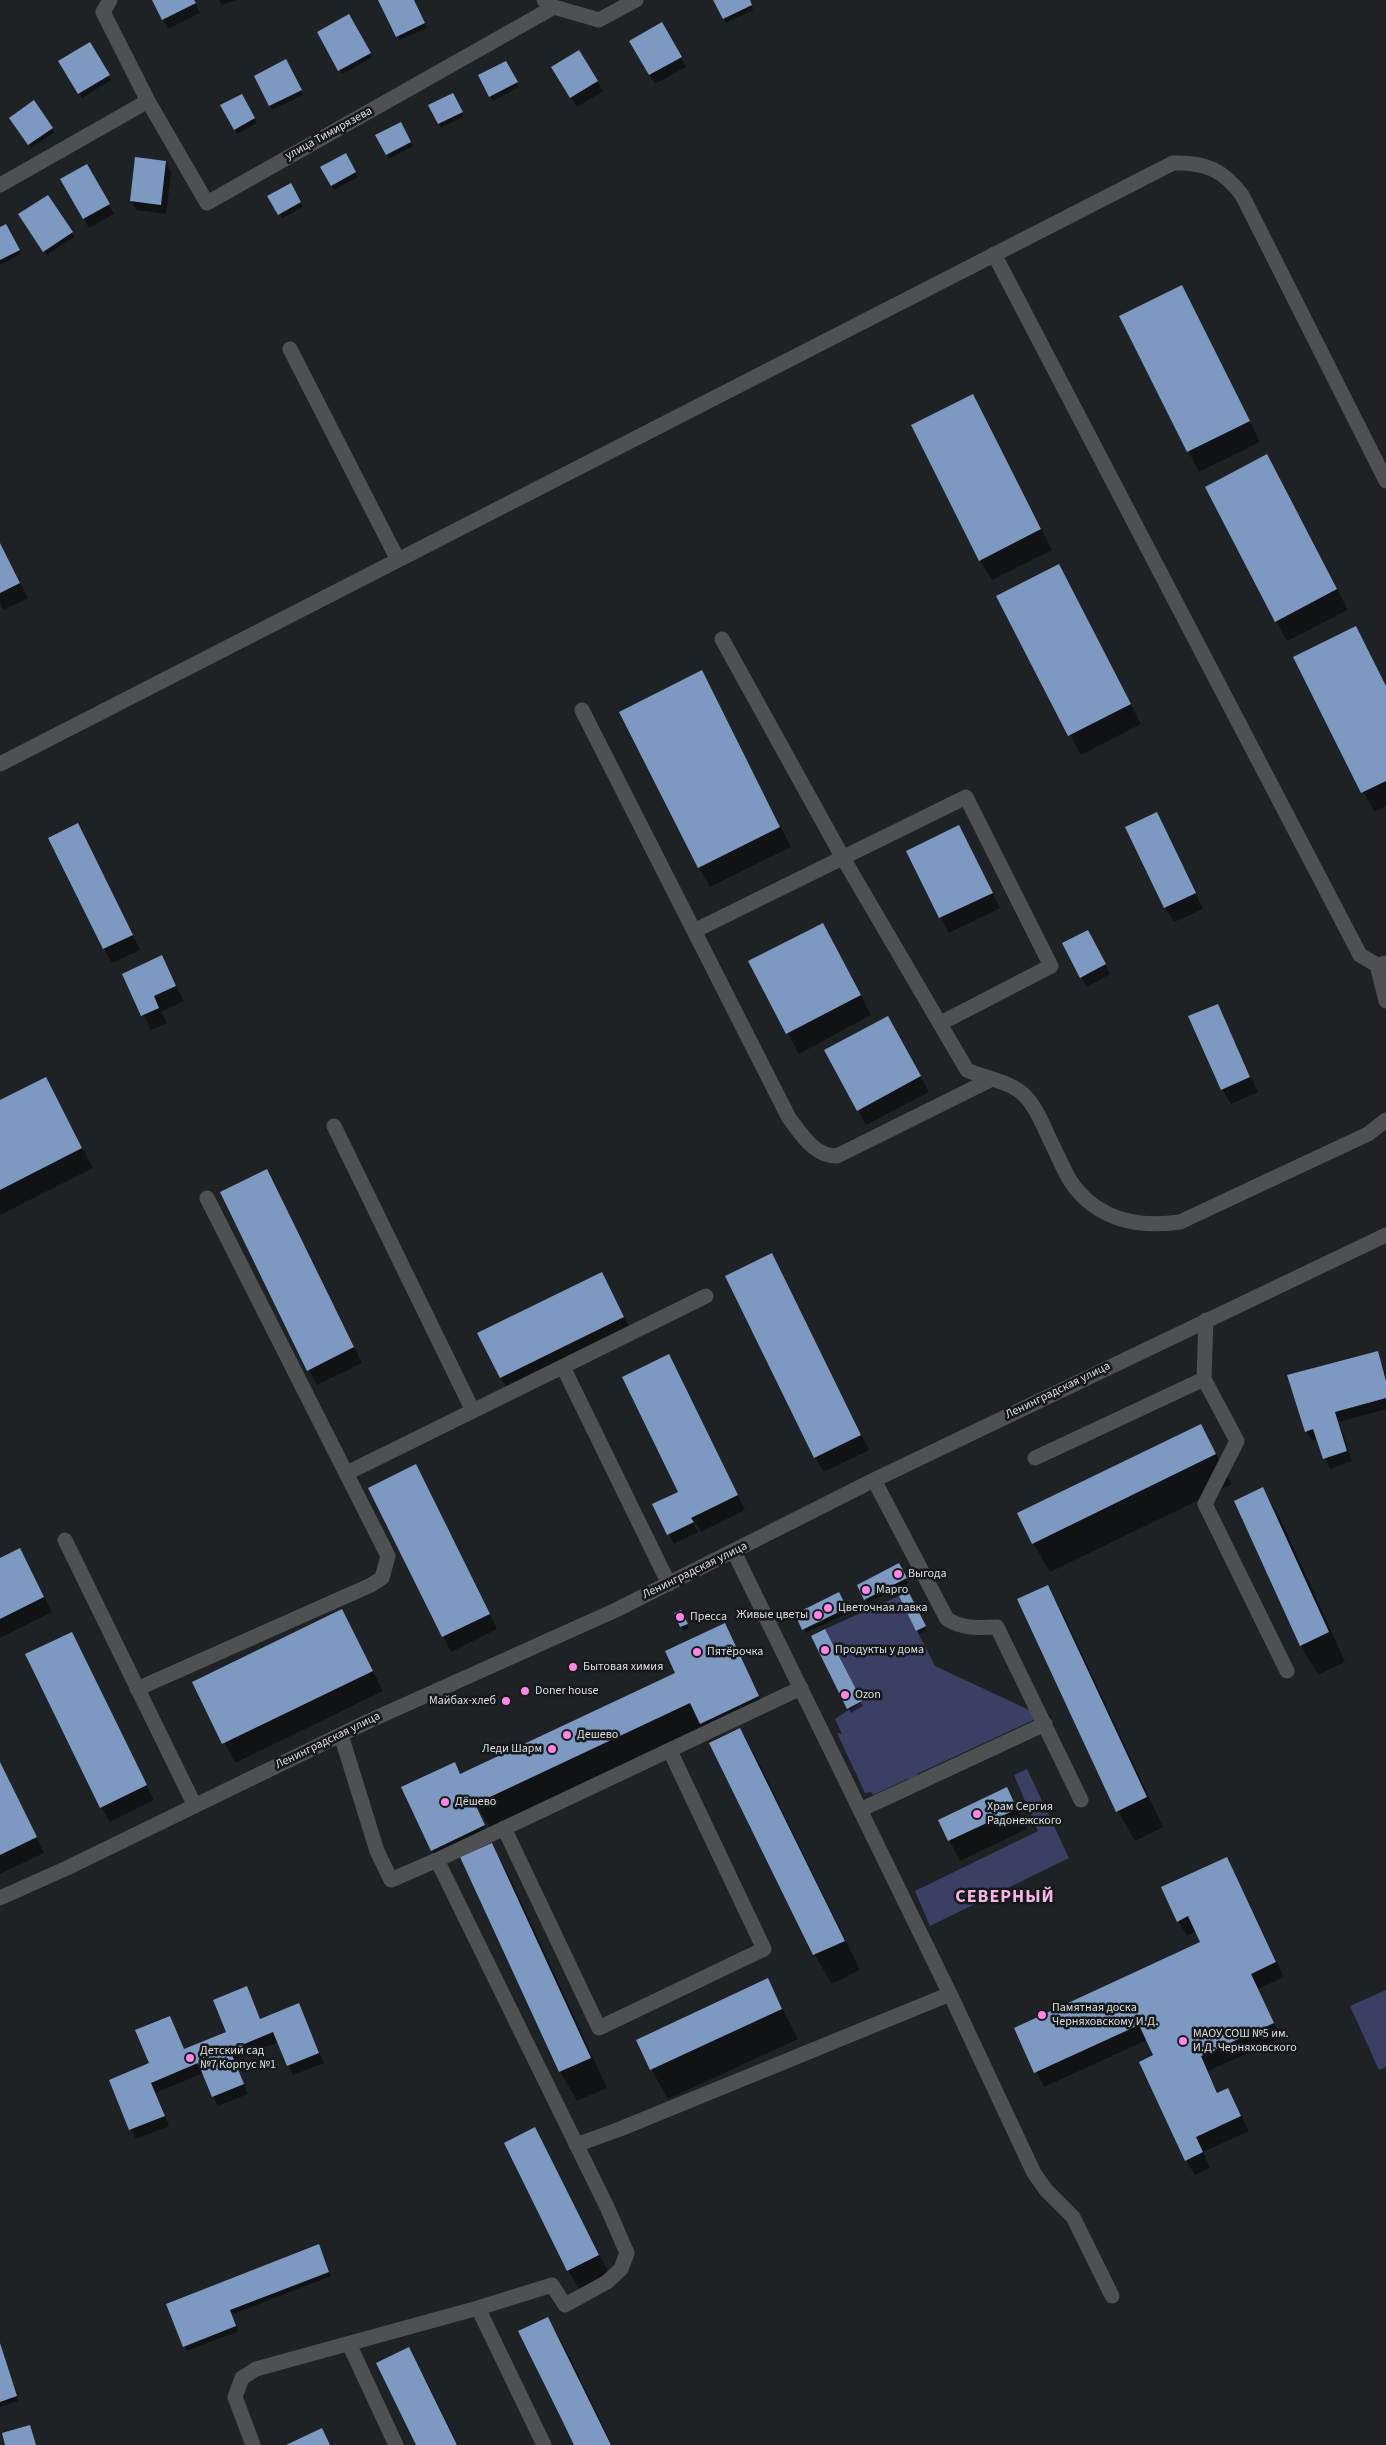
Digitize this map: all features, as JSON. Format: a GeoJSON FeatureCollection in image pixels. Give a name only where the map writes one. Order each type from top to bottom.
{"type":"FeatureCollection","features":[{"type":"Feature","properties":{"kind":"street","name":"улица Тимирязева"},"geometry":{"type":"LineString","coordinates":[[110,0],[102,12],[148,102],[207,203],[549,4],[599,20],[636,0]]}},
{"type":"Feature","properties":{"kind":"street"},"geometry":{"type":"LineString","coordinates":[[0,184],[148,102]]}},
{"type":"Feature","properties":{"kind":"street"},"geometry":{"type":"LineString","coordinates":[[0,764],[1173,162],[1190,162],[1215,169],[1230,179],[1242,195],[1386,481]]}},
{"type":"Feature","properties":{"kind":"street"},"geometry":{"type":"LineString","coordinates":[[994,254],[1360,955],[1381,964],[1386,1002]]}},
{"type":"Feature","properties":{"kind":"street"},"geometry":{"type":"LineString","coordinates":[[290,349],[398,560]]}},
{"type":"Feature","properties":{"kind":"street"},"geometry":{"type":"LineString","coordinates":[[722,639],[843,858],[967,1070],[990,1080],[1012,1086],[1025,1096],[1035,1110],[1072,1182],[1099,1209],[1112,1216],[1154,1226],[1180,1222],[1368,1134],[1386,1120]]}},
{"type":"Feature","properties":{"kind":"street"},"geometry":{"type":"LineString","coordinates":[[582,710],[789,1118],[811,1145],[826,1156],[837,1156],[990,1080]]}},
{"type":"Feature","properties":{"kind":"street"},"geometry":{"type":"LineString","coordinates":[[694,931],[966,797],[1051,966],[941,1023]]}},
{"type":"Feature","properties":{"kind":"street"},"geometry":{"type":"LineString","coordinates":[[334,1126],[473,1411]]}},
{"type":"Feature","properties":{"kind":"street"},"geometry":{"type":"LineString","coordinates":[[137,1689],[371,1585],[382,1578],[388,1556],[207,1198]]}},
{"type":"Feature","properties":{"kind":"street","name":"Ленинградская улица"},"geometry":{"type":"LineString","coordinates":[[0,1898],[341,1735],[669,1584],[874,1480],[1386,1235]]}},
{"type":"Feature","properties":{"kind":"street"},"geometry":{"type":"LineString","coordinates":[[347,1473],[706,1296]]}},
{"type":"Feature","properties":{"kind":"street"},"geometry":{"type":"LineString","coordinates":[[1206,1320],[1204,1379],[1237,1441],[1205,1504],[1287,1671]]}},
{"type":"Feature","properties":{"kind":"street"},"geometry":{"type":"LineString","coordinates":[[563,1367],[669,1584]]}},
{"type":"Feature","properties":{"kind":"street"},"geometry":{"type":"LineString","coordinates":[[1035,1458],[1204,1379]]}},
{"type":"Feature","properties":{"kind":"street"},"geometry":{"type":"LineString","coordinates":[[874,1480],[947,1619],[956,1625],[974,1628],[996,1627],[1081,1800]]}},
{"type":"Feature","properties":{"kind":"street"},"geometry":{"type":"LineString","coordinates":[[65,1540],[195,1806]]}},
{"type":"Feature","properties":{"kind":"street"},"geometry":{"type":"LineString","coordinates":[[734,1552],[950,1994],[1034,2174],[1046,2190],[1073,2217],[1112,2296]]}},
{"type":"Feature","properties":{"kind":"street"},"geometry":{"type":"LineString","coordinates":[[341,1735],[377,1851],[391,1880],[801,1688]]}},
{"type":"Feature","properties":{"kind":"street"},"geometry":{"type":"LineString","coordinates":[[860,1810],[1045,1724]]}},
{"type":"Feature","properties":{"kind":"street"},"geometry":{"type":"LineString","coordinates":[[504,1828],[598,2028],[764,1949],[670,1751]]}},
{"type":"Feature","properties":{"kind":"street"},"geometry":{"type":"LineString","coordinates":[[253,2445],[235,2396],[242,2378],[256,2369],[478,2308],[552,2285],[565,2305],[607,2282],[621,2269],[627,2254],[437,1860]]}},
{"type":"Feature","properties":{"kind":"street"},"geometry":{"type":"LineString","coordinates":[[576,2145],[620,2129],[950,1994]]}},
{"type":"Feature","properties":{"kind":"street"},"geometry":{"type":"LineString","coordinates":[[478,2308],[544,2445]]}},
{"type":"Feature","properties":{"kind":"street"},"geometry":{"type":"LineString","coordinates":[[349,2344],[396,2445]]}},
{"type":"Feature","properties":{"kind":"shaded area"},"geometry":{"type":"Polygon","coordinates":[[[899,1596],[935,1666],[1042,1716],[917,1774],[918,1777],[907,1779],[873,1795],[871,1792],[865,1793],[837,1733],[842,1734],[835,1719],[862,1701],[825,1629],[899,1596]]]}},
{"type":"Feature","properties":{"kind":"shaded area"},"geometry":{"type":"Polygon","coordinates":[[[1027,1769],[1069,1858],[930,1926],[915,1891],[1038,1831],[1014,1775],[1027,1769]]]}},
{"type":"Feature","properties":{"kind":"shaded area"},"geometry":{"type":"Polygon","coordinates":[[[1386,1990],[1386,2067],[1379,2070],[1350,2006],[1386,1990]]]}},
{"type":"Feature","properties":{"kind":"building"},"geometry":{"type":"Polygon","coordinates":[[[152,0],[194,0],[196,3],[162,20],[152,0]]]}},
{"type":"Feature","properties":{"kind":"building"},"geometry":{"type":"Polygon","coordinates":[[[378,0],[414,0],[425,23],[396,37],[378,0]]]}},
{"type":"Feature","properties":{"kind":"building"},"geometry":{"type":"Polygon","coordinates":[[[713,0],[750,0],[752,5],[723,19],[713,0]]]}},
{"type":"Feature","properties":{"kind":"building"},"geometry":{"type":"Polygon","coordinates":[[[349,14],[371,53],[338,71],[317,32],[349,14]]]}},
{"type":"Feature","properties":{"kind":"building"},"geometry":{"type":"Polygon","coordinates":[[[662,22],[682,57],[649,75],[629,41],[662,22]]]}},
{"type":"Feature","properties":{"kind":"building"},"geometry":{"type":"Polygon","coordinates":[[[90,42],[110,75],[78,94],[58,61],[90,42]]]}},
{"type":"Feature","properties":{"kind":"building"},"geometry":{"type":"Polygon","coordinates":[[[579,50],[598,81],[570,98],[551,67],[579,50]]]}},
{"type":"Feature","properties":{"kind":"building"},"geometry":{"type":"Polygon","coordinates":[[[286,59],[302,90],[269,106],[254,76],[286,59]]]}},
{"type":"Feature","properties":{"kind":"building"},"geometry":{"type":"Polygon","coordinates":[[[506,61],[518,82],[489,97],[478,75],[506,61]]]}},
{"type":"Feature","properties":{"kind":"building"},"geometry":{"type":"Polygon","coordinates":[[[453,93],[463,112],[438,124],[428,105],[453,93]]]}},
{"type":"Feature","properties":{"kind":"building"},"geometry":{"type":"Polygon","coordinates":[[[242,94],[255,118],[234,130],[220,105],[242,94]]]}},
{"type":"Feature","properties":{"kind":"building"},"geometry":{"type":"Polygon","coordinates":[[[34,100],[53,128],[28,145],[9,118],[34,100]]]}},
{"type":"Feature","properties":{"kind":"building"},"geometry":{"type":"Polygon","coordinates":[[[401,122],[411,142],[386,155],[375,135],[401,122]]]}},
{"type":"Feature","properties":{"kind":"building"},"geometry":{"type":"Polygon","coordinates":[[[346,153],[356,172],[331,186],[320,167],[346,153]]]}},
{"type":"Feature","properties":{"kind":"building"},"geometry":{"type":"Polygon","coordinates":[[[135,157],[166,161],[161,205],[130,201],[135,157]]]}},
{"type":"Feature","properties":{"kind":"building"},"geometry":{"type":"Polygon","coordinates":[[[87,164],[110,204],[83,219],[60,179],[87,164]]]}},
{"type":"Feature","properties":{"kind":"building"},"geometry":{"type":"Polygon","coordinates":[[[291,183],[301,202],[278,215],[267,196],[291,183]]]}},
{"type":"Feature","properties":{"kind":"building"},"geometry":{"type":"Polygon","coordinates":[[[48,195],[73,232],[43,252],[18,214],[48,195]]]}},
{"type":"Feature","properties":{"kind":"building"},"geometry":{"type":"Polygon","coordinates":[[[6,224],[20,250],[0,260],[0,227],[6,224]]]}},
{"type":"Feature","properties":{"kind":"building"},"geometry":{"type":"Polygon","coordinates":[[[1182,285],[1250,421],[1187,452],[1119,316],[1182,285]]]}},
{"type":"Feature","properties":{"kind":"building"},"geometry":{"type":"Polygon","coordinates":[[[973,394],[1041,529],[979,561],[911,425],[973,394]]]}},
{"type":"Feature","properties":{"kind":"building"},"geometry":{"type":"Polygon","coordinates":[[[1267,454],[1337,589],[1275,622],[1205,487],[1267,454]]]}},
{"type":"Feature","properties":{"kind":"building"},"geometry":{"type":"Polygon","coordinates":[[[0,543],[20,583],[0,593],[0,543]]]}},
{"type":"Feature","properties":{"kind":"building"},"geometry":{"type":"Polygon","coordinates":[[[1059,564],[1131,704],[1068,736],[996,596],[1059,564]]]}},
{"type":"Feature","properties":{"kind":"building"},"geometry":{"type":"Polygon","coordinates":[[[1356,626],[1386,686],[1386,781],[1361,793],[1293,657],[1356,626]]]}},
{"type":"Feature","properties":{"kind":"building"},"geometry":{"type":"Polygon","coordinates":[[[702,670],[780,827],[698,868],[619,712],[702,670]]]}},
{"type":"Feature","properties":{"kind":"building"},"geometry":{"type":"Polygon","coordinates":[[[1157,812],[1196,893],[1164,908],[1125,827],[1157,812]]]}},
{"type":"Feature","properties":{"kind":"building"},"geometry":{"type":"Polygon","coordinates":[[[78,823],[133,935],[103,949],[48,838],[78,823]]]}},
{"type":"Feature","properties":{"kind":"building"},"geometry":{"type":"Polygon","coordinates":[[[959,825],[993,893],[939,918],[906,851],[959,825]]]}},
{"type":"Feature","properties":{"kind":"building"},"geometry":{"type":"Polygon","coordinates":[[[823,923],[861,995],[786,1034],[748,961],[823,923]]]}},
{"type":"Feature","properties":{"kind":"building"},"geometry":{"type":"Polygon","coordinates":[[[1088,930],[1106,964],[1080,978],[1062,943],[1088,930]]]}},
{"type":"Feature","properties":{"kind":"building"},"geometry":{"type":"Polygon","coordinates":[[[162,955],[176,986],[154,996],[159,1008],[141,1016],[122,974],[162,955]]]}},
{"type":"Feature","properties":{"kind":"building"},"geometry":{"type":"Polygon","coordinates":[[[1218,1004],[1250,1077],[1221,1090],[1188,1016],[1218,1004]]]}},
{"type":"Feature","properties":{"kind":"building"},"geometry":{"type":"Polygon","coordinates":[[[888,1016],[921,1076],[857,1111],[824,1050],[888,1016]]]}},
{"type":"Feature","properties":{"kind":"building"},"geometry":{"type":"Polygon","coordinates":[[[46,1077],[82,1148],[0,1190],[0,1100],[46,1077]]]}},
{"type":"Feature","properties":{"kind":"building"},"geometry":{"type":"Polygon","coordinates":[[[267,1169],[354,1347],[307,1371],[220,1192],[267,1169]]]}},
{"type":"Feature","properties":{"kind":"building"},"geometry":{"type":"Polygon","coordinates":[[[772,1253],[861,1435],[814,1458],[725,1276],[772,1253]]]}},
{"type":"Feature","properties":{"kind":"building"},"geometry":{"type":"Polygon","coordinates":[[[602,1272],[624,1317],[500,1378],[477,1333],[602,1272]]]}},
{"type":"Feature","properties":{"kind":"building"},"geometry":{"type":"Polygon","coordinates":[[[1378,1351],[1386,1381],[1386,1398],[1335,1412],[1347,1451],[1323,1459],[1313,1429],[1305,1432],[1287,1375],[1378,1351]]]}},
{"type":"Feature","properties":{"kind":"building"},"geometry":{"type":"Polygon","coordinates":[[[669,1354],[738,1495],[691,1518],[694,1522],[667,1535],[652,1504],[678,1492],[622,1377],[669,1354]]]}},
{"type":"Feature","properties":{"kind":"building"},"geometry":{"type":"Polygon","coordinates":[[[1201,1424],[1216,1454],[1032,1544],[1017,1513],[1201,1424]]]}},
{"type":"Feature","properties":{"kind":"building"},"geometry":{"type":"Polygon","coordinates":[[[416,1464],[490,1614],[442,1637],[368,1488],[416,1464]]]}},
{"type":"Feature","properties":{"kind":"building"},"geometry":{"type":"Polygon","coordinates":[[[1263,1487],[1329,1632],[1300,1646],[1234,1501],[1263,1487]]]}},
{"type":"Feature","properties":{"kind":"building"},"geometry":{"type":"Polygon","coordinates":[[[20,1548],[44,1597],[0,1619],[0,1558],[20,1548]]]}},
{"type":"Feature","properties":{"kind":"building"},"geometry":{"type":"Polygon","coordinates":[[[899,1563],[907,1578],[864,1600],[857,1585],[899,1563]]]}},
{"type":"Feature","properties":{"kind":"building"},"geometry":{"type":"Polygon","coordinates":[[[1048,1585],[1147,1797],[1116,1812],[1017,1599],[1048,1585]]]}},
{"type":"Feature","properties":{"kind":"building"},"geometry":{"type":"Polygon","coordinates":[[[908,1591],[926,1626],[916,1631],[899,1596],[908,1591]]]}},
{"type":"Feature","properties":{"kind":"building"},"geometry":{"type":"Polygon","coordinates":[[[839,1592],[847,1608],[802,1630],[795,1614],[839,1592]]]}},
{"type":"Feature","properties":{"kind":"building"},"geometry":{"type":"Polygon","coordinates":[[[342,1609],[373,1671],[222,1744],[192,1682],[342,1609]]]}},
{"type":"Feature","properties":{"kind":"building"},"geometry":{"type":"Polygon","coordinates":[[[681,1610],[688,1624],[680,1627],[674,1613],[681,1610]]]}},
{"type":"Feature","properties":{"kind":"building"},"geometry":{"type":"Polygon","coordinates":[[[725,1623],[759,1696],[700,1724],[690,1703],[475,1804],[485,1825],[431,1851],[401,1787],[455,1762],[460,1774],[675,1673],[665,1651],[725,1623]]]}},
{"type":"Feature","properties":{"kind":"building"},"geometry":{"type":"Polygon","coordinates":[[[825,1629],[862,1701],[847,1709],[811,1636],[825,1629]]]}},
{"type":"Feature","properties":{"kind":"building"},"geometry":{"type":"Polygon","coordinates":[[[72,1632],[147,1785],[100,1808],[25,1654],[72,1632]]]}},
{"type":"Feature","properties":{"kind":"building"},"geometry":{"type":"Polygon","coordinates":[[[740,1728],[845,1941],[813,1955],[709,1743],[740,1728]]]}},
{"type":"Feature","properties":{"kind":"building"},"geometry":{"type":"Polygon","coordinates":[[[0,1762],[37,1837],[0,1855],[0,1762]]]}},
{"type":"Feature","properties":{"kind":"building","name":"Храм Сергия Радонежского"},"geometry":{"type":"Polygon","coordinates":[[[1007,1787],[1017,1809],[948,1841],[938,1820],[1007,1787]]]}},
{"type":"Feature","properties":{"kind":"building"},"geometry":{"type":"Polygon","coordinates":[[[492,1843],[591,2058],[559,2072],[460,1857],[492,1843]]]}},
{"type":"Feature","properties":{"kind":"building","name":"МАОУ СОШ №5 им. И.Д. Черняховского"},"geometry":{"type":"Polygon","coordinates":[[[1227,1857],[1276,1962],[1251,1974],[1274,2023],[1201,2056],[1217,2093],[1228,2088],[1241,2116],[1196,2137],[1203,2152],[1185,2161],[1139,2062],[1153,2055],[1139,2025],[1034,2073],[1014,2028],[1200,1942],[1188,1916],[1177,1922],[1161,1887],[1227,1857]]]}},
{"type":"Feature","properties":{"kind":"building"},"geometry":{"type":"Polygon","coordinates":[[[768,1978],[782,2009],[650,2070],[636,2040],[768,1978]]]}},
{"type":"Feature","properties":{"kind":"building","name":"Детский сад №7 Корпус №1"},"geometry":{"type":"Polygon","coordinates":[[[247,1986],[260,2019],[299,2003],[319,2053],[287,2066],[273,2032],[230,2050],[244,2084],[212,2097],[198,2063],[151,2083],[165,2116],[129,2130],[109,2080],[149,2063],[135,2030],[170,2016],[184,2049],[226,2032],[213,2000],[247,1986]]]}},
{"type":"Feature","properties":{"kind":"building"},"geometry":{"type":"Polygon","coordinates":[[[535,2127],[599,2255],[567,2271],[504,2143],[535,2127]]]}},
{"type":"Feature","properties":{"kind":"building"},"geometry":{"type":"Polygon","coordinates":[[[319,2244],[329,2272],[230,2310],[236,2326],[183,2347],[166,2304],[319,2244]]]}},
{"type":"Feature","properties":{"kind":"building"},"geometry":{"type":"Polygon","coordinates":[[[548,2317],[611,2445],[574,2445],[518,2331],[548,2317]]]}},
{"type":"Feature","properties":{"kind":"building"},"geometry":{"type":"Polygon","coordinates":[[[0,2343],[17,2396],[0,2402],[0,2343]]]}},
{"type":"Feature","properties":{"kind":"building"},"geometry":{"type":"Polygon","coordinates":[[[409,2347],[457,2445],[416,2445],[376,2363],[409,2347]]]}},
{"type":"Feature","properties":{"kind":"building"},"geometry":{"type":"Polygon","coordinates":[[[30,2425],[36,2445],[5,2445],[2,2433],[30,2425]]]}},
{"type":"Feature","properties":{"kind":"building"},"geometry":{"type":"Polygon","coordinates":[[[322,2428],[330,2445],[286,2445],[322,2428]]]}},
{"type":"Feature","properties":{"kind":"place","name":"Выгода"},"geometry":{"type":"Point","coordinates":[898,1574]}},
{"type":"Feature","properties":{"kind":"place","name":"Марго"},"geometry":{"type":"Point","coordinates":[866,1590]}},
{"type":"Feature","properties":{"kind":"place","name":"Цветочная лавка"},"geometry":{"type":"Point","coordinates":[828,1608]}},
{"type":"Feature","properties":{"kind":"place","name":"Живые цветы"},"geometry":{"type":"Point","coordinates":[818,1615]}},
{"type":"Feature","properties":{"kind":"place","name":"Пресса"},"geometry":{"type":"Point","coordinates":[680,1617]}},
{"type":"Feature","properties":{"kind":"place","name":"Продукты у дома"},"geometry":{"type":"Point","coordinates":[825,1650]}},
{"type":"Feature","properties":{"kind":"place","name":"Пятёрочка"},"geometry":{"type":"Point","coordinates":[697,1652]}},
{"type":"Feature","properties":{"kind":"place","name":"Бытовая химия"},"geometry":{"type":"Point","coordinates":[573,1667]}},
{"type":"Feature","properties":{"kind":"place","name":"Doner house"},"geometry":{"type":"Point","coordinates":[525,1691]}},
{"type":"Feature","properties":{"kind":"place","name":"Ozon"},"geometry":{"type":"Point","coordinates":[845,1695]}},
{"type":"Feature","properties":{"kind":"place","name":"Майбах-хлеб"},"geometry":{"type":"Point","coordinates":[506,1701]}},
{"type":"Feature","properties":{"kind":"place","name":"Дешево"},"geometry":{"type":"Point","coordinates":[567,1735]}},
{"type":"Feature","properties":{"kind":"place","name":"Леди Шарм"},"geometry":{"type":"Point","coordinates":[552,1749]}},
{"type":"Feature","properties":{"kind":"place","name":"Дёшево"},"geometry":{"type":"Point","coordinates":[445,1802]}},
{"type":"Feature","properties":{"kind":"place","name":"Храм Сергия Радонежского"},"geometry":{"type":"Point","coordinates":[977,1814]}},
{"type":"Feature","properties":{"kind":"place","name":"Памятная доска Черняховскому И.Д."},"geometry":{"type":"Point","coordinates":[1042,2015]}},
{"type":"Feature","properties":{"kind":"place","name":"МАОУ СОШ №5 им. И.Д. Черняховского"},"geometry":{"type":"Point","coordinates":[1183,2041]}},
{"type":"Feature","properties":{"kind":"place","name":"Детский сад №7 Корпус №1"},"geometry":{"type":"Point","coordinates":[190,2058]}},
{"type":"Feature","properties":{"kind":"district","name":"СЕВЕРНЫЙ"},"geometry":{"type":"Point","coordinates":[1005,1898]}}]}
